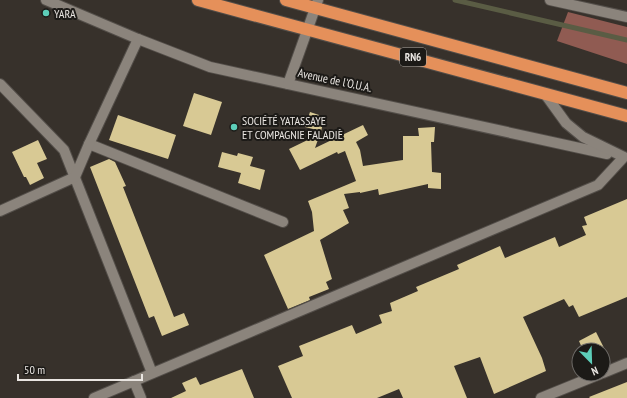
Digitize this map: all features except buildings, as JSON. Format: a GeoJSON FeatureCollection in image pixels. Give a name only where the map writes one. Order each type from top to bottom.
{"type":"FeatureCollection","features":[{"type":"Feature","properties":{"kind":"highway","name":"RN6"},"geometry":{"type":"LineString","coordinates":[[198,0],[309,28],[627,116]]}},
{"type":"Feature","properties":{"kind":"highway","name":"RN6"},"geometry":{"type":"LineString","coordinates":[[286,0],[317,4],[627,93]]}},
{"type":"Feature","properties":{"kind":"street","name":"Avenue de l'O.U.A."},"geometry":{"type":"LineString","coordinates":[[46,0],[138,39],[210,67],[626,158]]}},
{"type":"Feature","properties":{"kind":"street"},"geometry":{"type":"LineString","coordinates":[[550,0],[627,17]]}},
{"type":"Feature","properties":{"kind":"street"},"geometry":{"type":"LineString","coordinates":[[288,84],[317,4]]}},
{"type":"Feature","properties":{"kind":"street"},"geometry":{"type":"LineString","coordinates":[[0,211],[76,177],[89,144],[138,39]]}},
{"type":"Feature","properties":{"kind":"street"},"geometry":{"type":"LineString","coordinates":[[0,84],[64,150],[76,177],[152,373]]}},
{"type":"Feature","properties":{"kind":"street"},"geometry":{"type":"LineString","coordinates":[[94,398],[598,185],[626,158],[582,137],[566,123],[545,94]]}},
{"type":"Feature","properties":{"kind":"street"},"geometry":{"type":"LineString","coordinates":[[89,144],[284,222]]}},
{"type":"Feature","properties":{"kind":"street"},"geometry":{"type":"LineString","coordinates":[[611,370],[627,363]]}},
{"type":"Feature","properties":{"kind":"street"},"geometry":{"type":"LineString","coordinates":[[134,381],[141,398]]}},
{"type":"Feature","properties":{"kind":"street"},"geometry":{"type":"LineString","coordinates":[[541,398],[580,382]]}},
{"type":"Feature","properties":{"kind":"shaded area"},"geometry":{"type":"Polygon","coordinates":[[[568,12],[627,27],[627,64],[557,41],[568,12]]]}},
{"type":"Feature","properties":{"kind":"waterway"},"geometry":{"type":"LineString","coordinates":[[455,0],[627,40]]}},
{"type":"Feature","properties":{"kind":"place","name":"YARA"},"geometry":{"type":"Point","coordinates":[46,13]}},
{"type":"Feature","properties":{"kind":"place","name":"SOCIÉTÉ YATASSAYE ET COMPAGNIE FALADIÈ"},"geometry":{"type":"Point","coordinates":[234,127]}}]}
